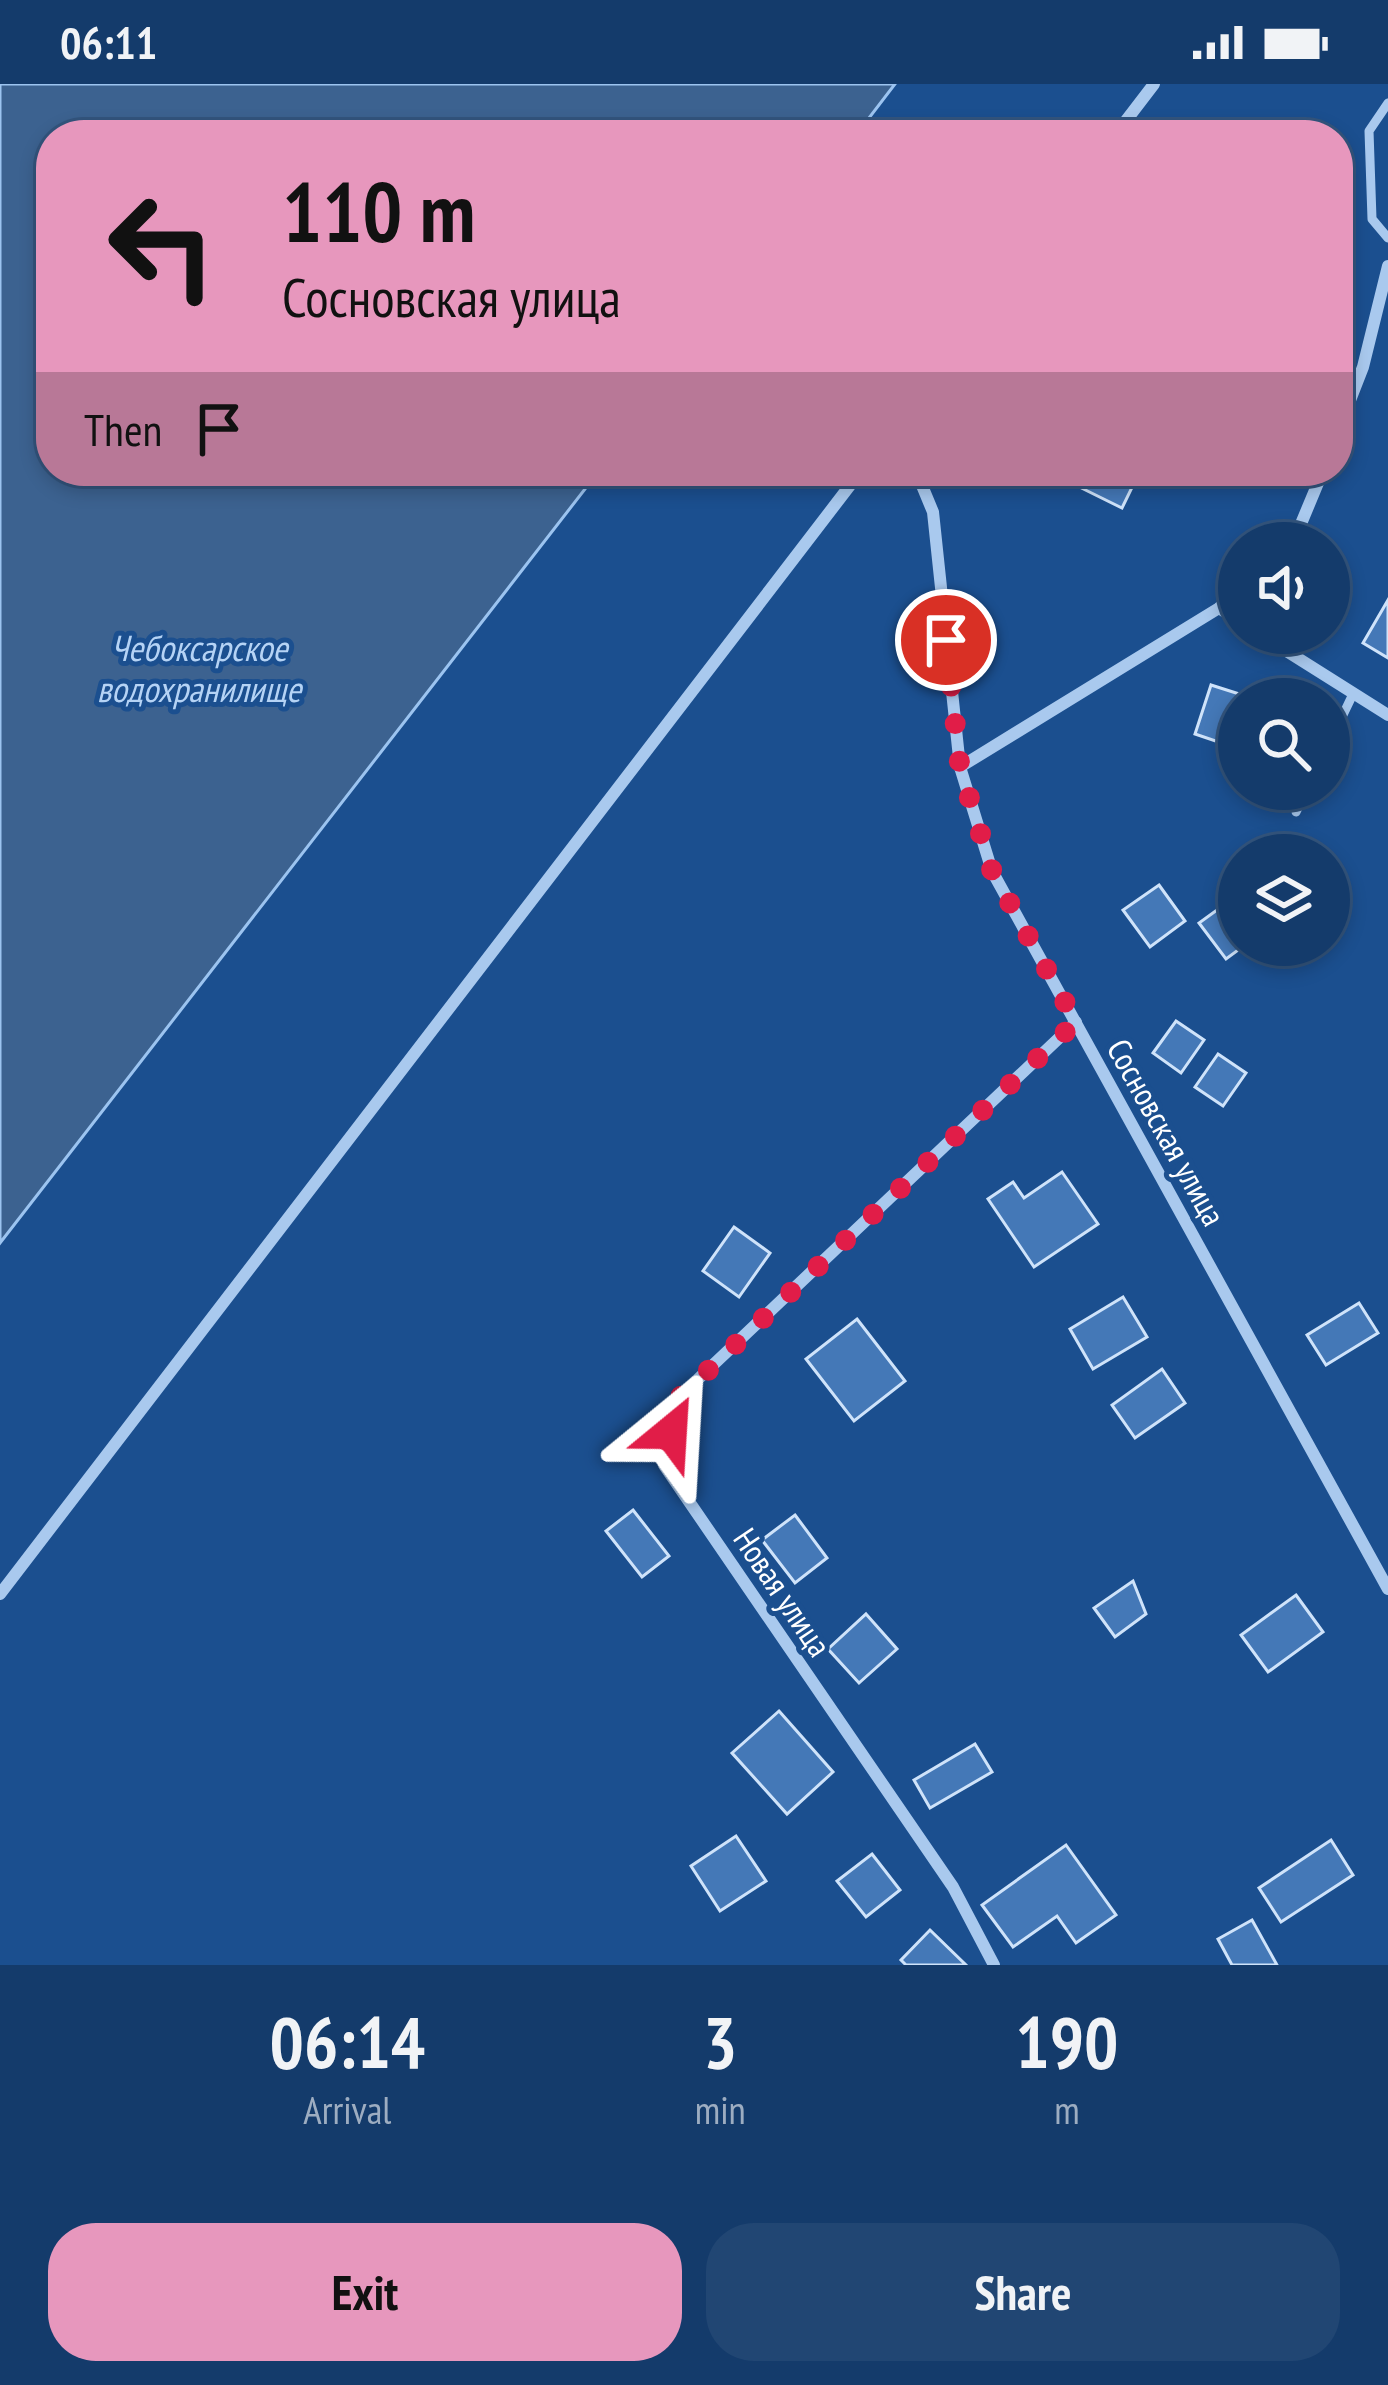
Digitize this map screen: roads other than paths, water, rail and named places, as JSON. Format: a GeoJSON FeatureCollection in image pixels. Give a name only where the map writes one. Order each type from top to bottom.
{"type":"FeatureCollection","features":[{"type":"Feature","properties":{"kind":"street"},"geometry":{"type":"LineString","coordinates":[[1126,120],[1154,84]]}},
{"type":"Feature","properties":{"kind":"street"},"geometry":{"type":"LineString","coordinates":[[1353,393],[1388,266]]}},
{"type":"Feature","properties":{"kind":"street"},"geometry":{"type":"LineString","coordinates":[[0,1594],[849,486]]}},
{"type":"Feature","properties":{"kind":"street","name":"Сосновская улица"},"geometry":{"type":"LineString","coordinates":[[922,486],[933,512],[960,767],[992,871],[1388,1589]]}},
{"type":"Feature","properties":{"kind":"street"},"geometry":{"type":"LineString","coordinates":[[1302,522],[1317,486]]}},
{"type":"Feature","properties":{"kind":"street"},"geometry":{"type":"LineString","coordinates":[[960,767],[1218,609]]}},
{"type":"Feature","properties":{"kind":"street"},"geometry":{"type":"LineString","coordinates":[[1291,654],[1388,716]]}},
{"type":"Feature","properties":{"kind":"street","name":"Новая улица"},"geometry":{"type":"LineString","coordinates":[[994,1965],[953,1887],[664,1465],[678,1399],[1076,1022]]}},
{"type":"Feature","properties":{"kind":"lane"},"geometry":{"type":"LineString","coordinates":[[1388,103],[1369,130],[1372,219],[1388,238]]}},
{"type":"Feature","properties":{"kind":"lane"},"geometry":{"type":"LineString","coordinates":[[1350,700],[1353,694]]}},
{"type":"Feature","properties":{"kind":"water","name":"Чебоксарское водохранилище"},"geometry":{"type":"Polygon","coordinates":[[[0,84],[895,84],[867,120],[36,120],[36,486],[587,486],[0,1243],[0,84]]]}}]}
